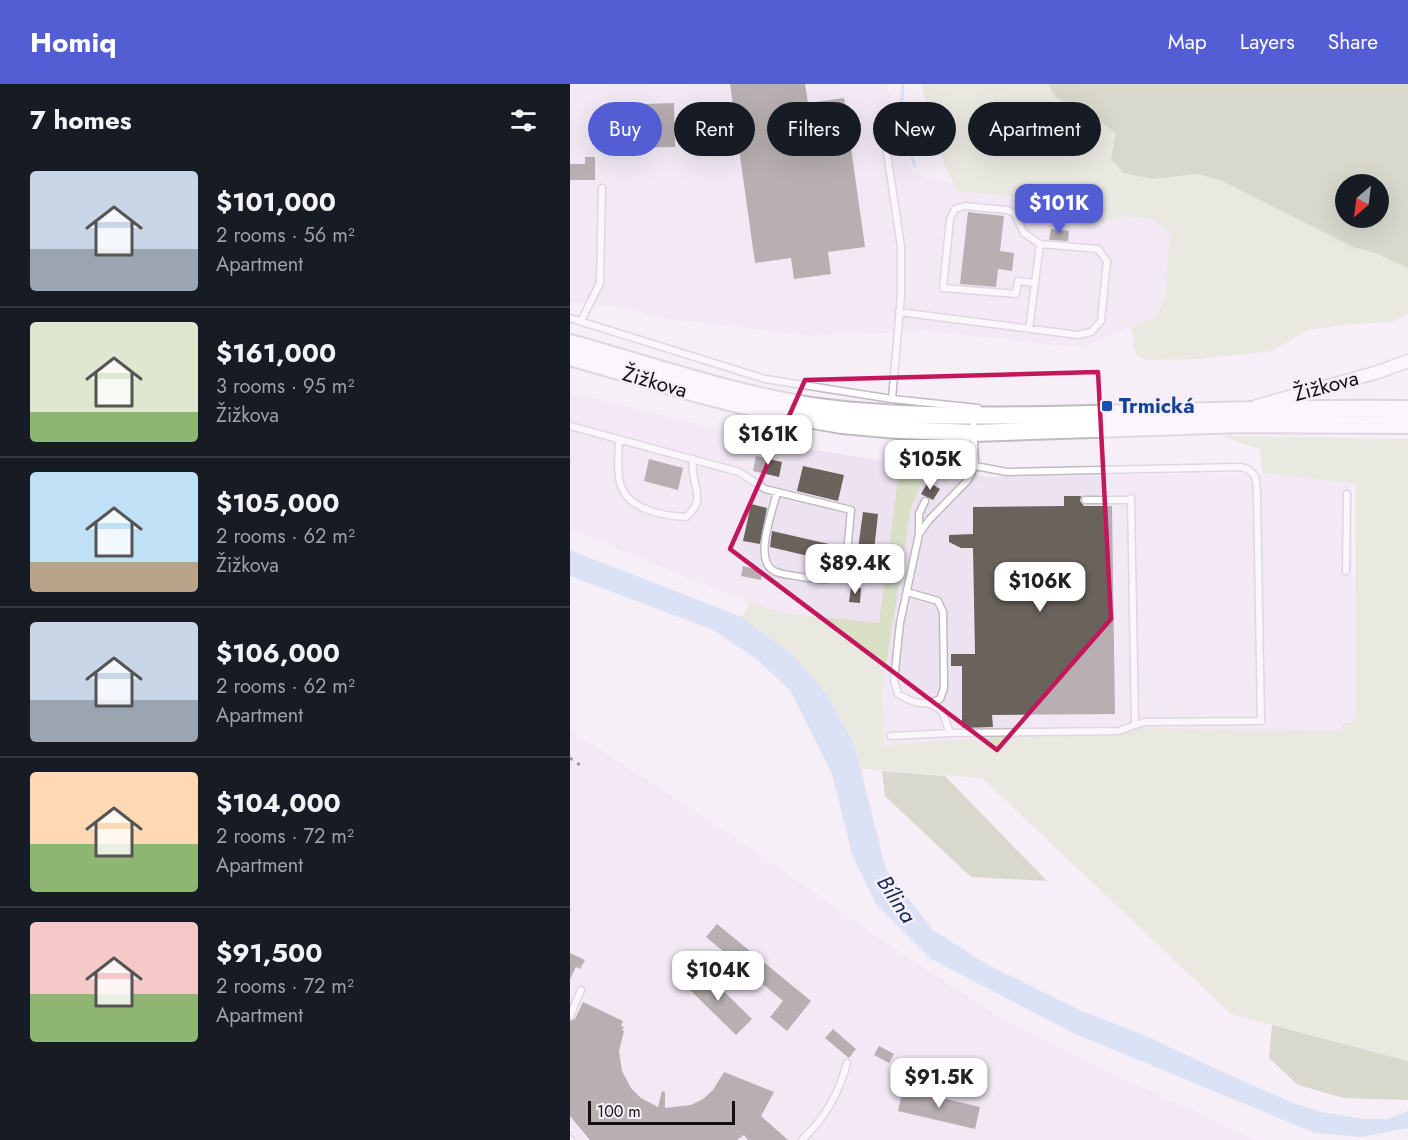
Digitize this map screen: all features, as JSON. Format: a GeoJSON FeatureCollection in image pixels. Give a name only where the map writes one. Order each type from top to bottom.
{"type":"FeatureCollection","features":[{"type":"Feature","properties":{"kind":"main road","name":"Žižkova"},"geometry":{"type":"LineString","coordinates":[[570,343],[695,379],[800,404],[898,414],[972,415],[1027,424]]}},
{"type":"Feature","properties":{"kind":"main road","name":"Žižkova"},"geometry":{"type":"LineString","coordinates":[[570,357],[701,395],[809,420],[898,430],[973,433],[1027,424],[1244,410],[1408,409]]}},
{"type":"Feature","properties":{"kind":"main road"},"geometry":{"type":"LineString","coordinates":[[1027,424],[1408,425]]}},
{"type":"Feature","properties":{"kind":"street","name":"Žižkova"},"geometry":{"type":"LineString","coordinates":[[1244,410],[1378,372],[1408,361]]}},
{"type":"Feature","properties":{"kind":"lane"},"geometry":{"type":"LineString","coordinates":[[887,156],[901,247],[901,296],[892,399]]}},
{"type":"Feature","properties":{"kind":"lane"},"geometry":{"type":"LineString","coordinates":[[581,321],[600,283],[602,188]]}},
{"type":"Feature","properties":{"kind":"lane"},"geometry":{"type":"LineString","coordinates":[[899,312],[1078,335],[1091,332],[1101,321],[1107,261],[1098,249],[1040,244],[1024,233],[1014,213],[1007,210],[965,206],[955,209],[950,219],[943,288],[1016,294],[1018,281],[1035,283]]}},
{"type":"Feature","properties":{"kind":"lane"},"geometry":{"type":"LineString","coordinates":[[1029,329],[1040,244]]}},
{"type":"Feature","properties":{"kind":"lane","name":"Žižkova"},"geometry":{"type":"LineString","coordinates":[[570,318],[765,379],[892,399],[954,405],[1027,424]]}},
{"type":"Feature","properties":{"kind":"lane"},"geometry":{"type":"LineString","coordinates":[[919,534],[929,520],[968,480],[975,466],[972,415]]}},
{"type":"Feature","properties":{"kind":"lane"},"geometry":{"type":"LineString","coordinates":[[570,428],[740,472],[765,489],[851,510],[846,563],[842,575],[831,580],[810,578],[775,572],[766,565],[764,543],[777,492]]}},
{"type":"Feature","properties":{"kind":"lane"},"geometry":{"type":"LineString","coordinates":[[619,439],[618,470],[621,488],[632,501],[668,517],[686,517],[695,510],[699,495],[691,470],[693,459]]}},
{"type":"Feature","properties":{"kind":"lane"},"geometry":{"type":"LineString","coordinates":[[891,736],[1118,731],[1144,722],[1261,721],[1257,504],[1255,475],[1250,470],[1241,467],[1007,472],[975,466]]}},
{"type":"Feature","properties":{"kind":"lane"},"geometry":{"type":"LineString","coordinates":[[1346,571],[1347,494]]}},
{"type":"Feature","properties":{"kind":"lane"},"geometry":{"type":"LineString","coordinates":[[1085,500],[1131,499],[1135,725]]}},
{"type":"Feature","properties":{"kind":"lane"},"geometry":{"type":"LineString","coordinates":[[925,501],[919,514],[919,534],[900,623],[894,680],[898,694],[913,702],[930,704],[942,711],[950,733]]}},
{"type":"Feature","properties":{"kind":"lane"},"geometry":{"type":"LineString","coordinates":[[907,592],[938,602],[942,612],[944,688],[940,699],[930,704]]}},
{"type":"Feature","properties":{"kind":"lane"},"geometry":{"type":"LineString","coordinates":[[570,1017],[581,990]]}},
{"type":"Feature","properties":{"kind":"lane"},"geometry":{"type":"LineString","coordinates":[[802,1140],[831,1106],[847,1062]]}},
{"type":"Feature","properties":{"kind":"highlighted area"},"geometry":{"type":"Polygon","coordinates":[[[1098,372],[1111,619],[997,750],[730,549],[805,380],[1098,372]]]}},
{"type":"Feature","properties":{"kind":"shaded area"},"geometry":{"type":"Polygon","coordinates":[[[570,84],[887,84],[892,102],[873,102],[873,156],[907,156],[912,174],[1029,198],[1082,227],[1124,216],[1152,219],[1170,235],[1165,300],[1157,315],[1083,348],[928,331],[811,336],[668,319],[626,309],[570,302],[570,84]]]}},
{"type":"Feature","properties":{"kind":"shaded area"},"geometry":{"type":"Polygon","coordinates":[[[570,392],[782,445],[989,477],[1263,473],[1351,482],[1355,723],[1342,731],[884,745],[882,691],[892,626],[785,613],[749,603],[570,529],[570,392]]]}},
{"type":"Feature","properties":{"kind":"shaded area"},"geometry":{"type":"Polygon","coordinates":[[[570,730],[735,837],[901,953],[998,1016],[1116,1075],[1257,1140],[570,1140],[570,730]]]}},
{"type":"Feature","properties":{"kind":"green space"},"geometry":{"type":"Polygon","coordinates":[[[921,84],[1048,84],[1055,97],[1065,102],[968,102],[968,156],[1101,156],[1101,122],[1116,133],[1112,159],[1153,179],[1198,174],[1222,181],[1353,247],[1377,254],[1408,268],[1408,314],[1392,322],[1350,324],[1308,330],[1272,351],[1200,359],[1146,360],[1138,356],[1134,349],[1133,333],[1130,327],[1157,315],[1165,300],[1170,235],[1152,219],[1124,216],[1082,227],[1029,198],[957,191],[942,156],[956,156],[956,102],[926,102],[921,84]]]}},
{"type":"Feature","properties":{"kind":"green space"},"geometry":{"type":"Polygon","coordinates":[[[1048,84],[1408,84],[1408,268],[1377,254],[1353,247],[1222,181],[1198,174],[1153,179],[1123,173],[1111,159],[1116,133],[1101,122],[1101,102],[1065,102],[1055,97],[1048,84]]]}},
{"type":"Feature","properties":{"kind":"green space"},"geometry":{"type":"Polygon","coordinates":[[[1221,436],[1408,439],[1408,1061],[1231,1014],[982,778],[861,769],[854,743],[827,695],[792,654],[742,617],[749,603],[785,613],[879,623],[897,486],[905,447],[954,452],[961,462],[953,470],[946,483],[926,474],[911,507],[882,691],[884,745],[1139,728],[1342,731],[1342,723],[1355,723],[1355,484],[1263,473],[1259,449],[1221,436]]]}},
{"type":"Feature","properties":{"kind":"green space"},"geometry":{"type":"Polygon","coordinates":[[[882,771],[945,776],[1047,881],[971,877],[885,796],[882,771]]]}},
{"type":"Feature","properties":{"kind":"green space"},"geometry":{"type":"Polygon","coordinates":[[[1272,1025],[1408,1061],[1408,1100],[1344,1098],[1298,1085],[1269,1058],[1272,1025]]]}},
{"type":"Feature","properties":{"kind":"water","name":"Bílina"},"geometry":{"type":"Polygon","coordinates":[[[570,550],[742,617],[792,654],[827,695],[854,743],[886,870],[933,930],[988,965],[1082,1011],[1144,1035],[1293,1103],[1322,1112],[1364,1119],[1387,1119],[1408,1111],[1408,1128],[1361,1137],[1315,1133],[1073,1033],[931,959],[876,904],[852,854],[832,774],[790,690],[755,658],[713,630],[570,576],[570,550]]]}},
{"type":"Feature","properties":{"kind":"building"},"geometry":{"type":"Polygon","coordinates":[[[730,84],[805,84],[808,102],[767,102],[767,156],[852,156],[865,247],[828,252],[831,274],[794,279],[791,258],[755,263],[740,156],[755,156],[755,102],[733,102],[730,84]]]}},
{"type":"Feature","properties":{"kind":"building"},"geometry":{"type":"Polygon","coordinates":[[[844,98],[845,102],[815,102],[844,98]]]}},
{"type":"Feature","properties":{"kind":"building"},"geometry":{"type":"Polygon","coordinates":[[[662,103],[674,103],[674,147],[662,147],[662,103]]]}},
{"type":"Feature","properties":{"kind":"building"},"geometry":{"type":"Polygon","coordinates":[[[585,157],[595,157],[595,180],[570,180],[570,164],[585,164],[585,157]]]}},
{"type":"Feature","properties":{"kind":"building"},"geometry":{"type":"Polygon","coordinates":[[[968,212],[1004,216],[1000,251],[1014,253],[1012,271],[998,269],[996,287],[960,284],[968,212]]]}},
{"type":"Feature","properties":{"kind":"building"},"geometry":{"type":"Polygon","coordinates":[[[1051,229],[1069,231],[1068,241],[1049,240],[1051,229]]]}},
{"type":"Feature","properties":{"kind":"building"},"geometry":{"type":"Polygon","coordinates":[[[756,456],[782,462],[779,477],[753,471],[756,456]]]}},
{"type":"Feature","properties":{"kind":"building"},"geometry":{"type":"Polygon","coordinates":[[[649,459],[683,468],[678,490],[644,481],[649,459]]]}},
{"type":"Feature","properties":{"kind":"building"},"geometry":{"type":"Polygon","coordinates":[[[803,466],[844,475],[838,501],[797,491],[803,466]]]}},
{"type":"Feature","properties":{"kind":"building"},"geometry":{"type":"Polygon","coordinates":[[[928,482],[940,489],[933,500],[921,494],[928,482]]]}},
{"type":"Feature","properties":{"kind":"building"},"geometry":{"type":"Polygon","coordinates":[[[1064,496],[1081,496],[1080,501],[1084,506],[1112,506],[1115,714],[992,715],[993,727],[962,728],[962,666],[951,666],[951,654],[975,654],[973,548],[961,548],[949,542],[949,535],[973,534],[973,507],[1064,506],[1064,496]]]}},
{"type":"Feature","properties":{"kind":"building"},"geometry":{"type":"Polygon","coordinates":[[[751,504],[767,508],[760,544],[743,541],[751,504]]]}},
{"type":"Feature","properties":{"kind":"building"},"geometry":{"type":"Polygon","coordinates":[[[863,512],[878,514],[874,551],[858,549],[863,512]]]}},
{"type":"Feature","properties":{"kind":"building"},"geometry":{"type":"Polygon","coordinates":[[[772,531],[842,547],[838,563],[770,547],[772,531]]]}},
{"type":"Feature","properties":{"kind":"building"},"geometry":{"type":"Polygon","coordinates":[[[743,566],[763,571],[761,580],[741,576],[743,566]]]}},
{"type":"Feature","properties":{"kind":"building"},"geometry":{"type":"Polygon","coordinates":[[[851,587],[861,588],[860,603],[849,602],[851,587]]]}},
{"type":"Feature","properties":{"kind":"building"},"geometry":{"type":"Polygon","coordinates":[[[717,924],[811,1001],[787,1031],[770,1017],[783,1001],[706,937],[717,924]]]}},
{"type":"Feature","properties":{"kind":"building"},"geometry":{"type":"Polygon","coordinates":[[[570,953],[585,960],[580,969],[576,967],[570,979],[570,953]]]}},
{"type":"Feature","properties":{"kind":"building"},"geometry":{"type":"Polygon","coordinates":[[[700,968],[752,1019],[736,1035],[684,984],[700,968]]]}},
{"type":"Feature","properties":{"kind":"building"},"geometry":{"type":"Polygon","coordinates":[[[583,1002],[623,1021],[621,1026],[624,1027],[622,1030],[624,1031],[619,1051],[622,1071],[631,1088],[641,1098],[658,1107],[662,1091],[665,1092],[665,1108],[691,1105],[703,1099],[713,1090],[724,1072],[774,1092],[761,1116],[788,1140],[748,1140],[744,1135],[737,1140],[590,1140],[570,1116],[570,1021],[575,1019],[583,1002]]]}},
{"type":"Feature","properties":{"kind":"building"},"geometry":{"type":"Polygon","coordinates":[[[833,1029],[856,1049],[849,1058],[825,1038],[833,1029]]]}},
{"type":"Feature","properties":{"kind":"building"},"geometry":{"type":"Polygon","coordinates":[[[879,1046],[894,1054],[889,1063],[874,1055],[879,1046]]]}},
{"type":"Feature","properties":{"kind":"building"},"geometry":{"type":"Polygon","coordinates":[[[903,1089],[980,1107],[975,1129],[898,1111],[903,1089]]]}},
{"type":"Feature","properties":{"kind":"waterway"},"geometry":{"type":"LineString","coordinates":[[903,84],[900,123],[915,166]]}},
{"type":"Feature","properties":{"kind":"railway"},"geometry":{"type":"LineString","coordinates":[[570,758],[581,766]]}},
{"type":"Feature","properties":{"kind":"place","name":"Trmická"},"geometry":{"type":"Point","coordinates":[1107,406]}}]}
